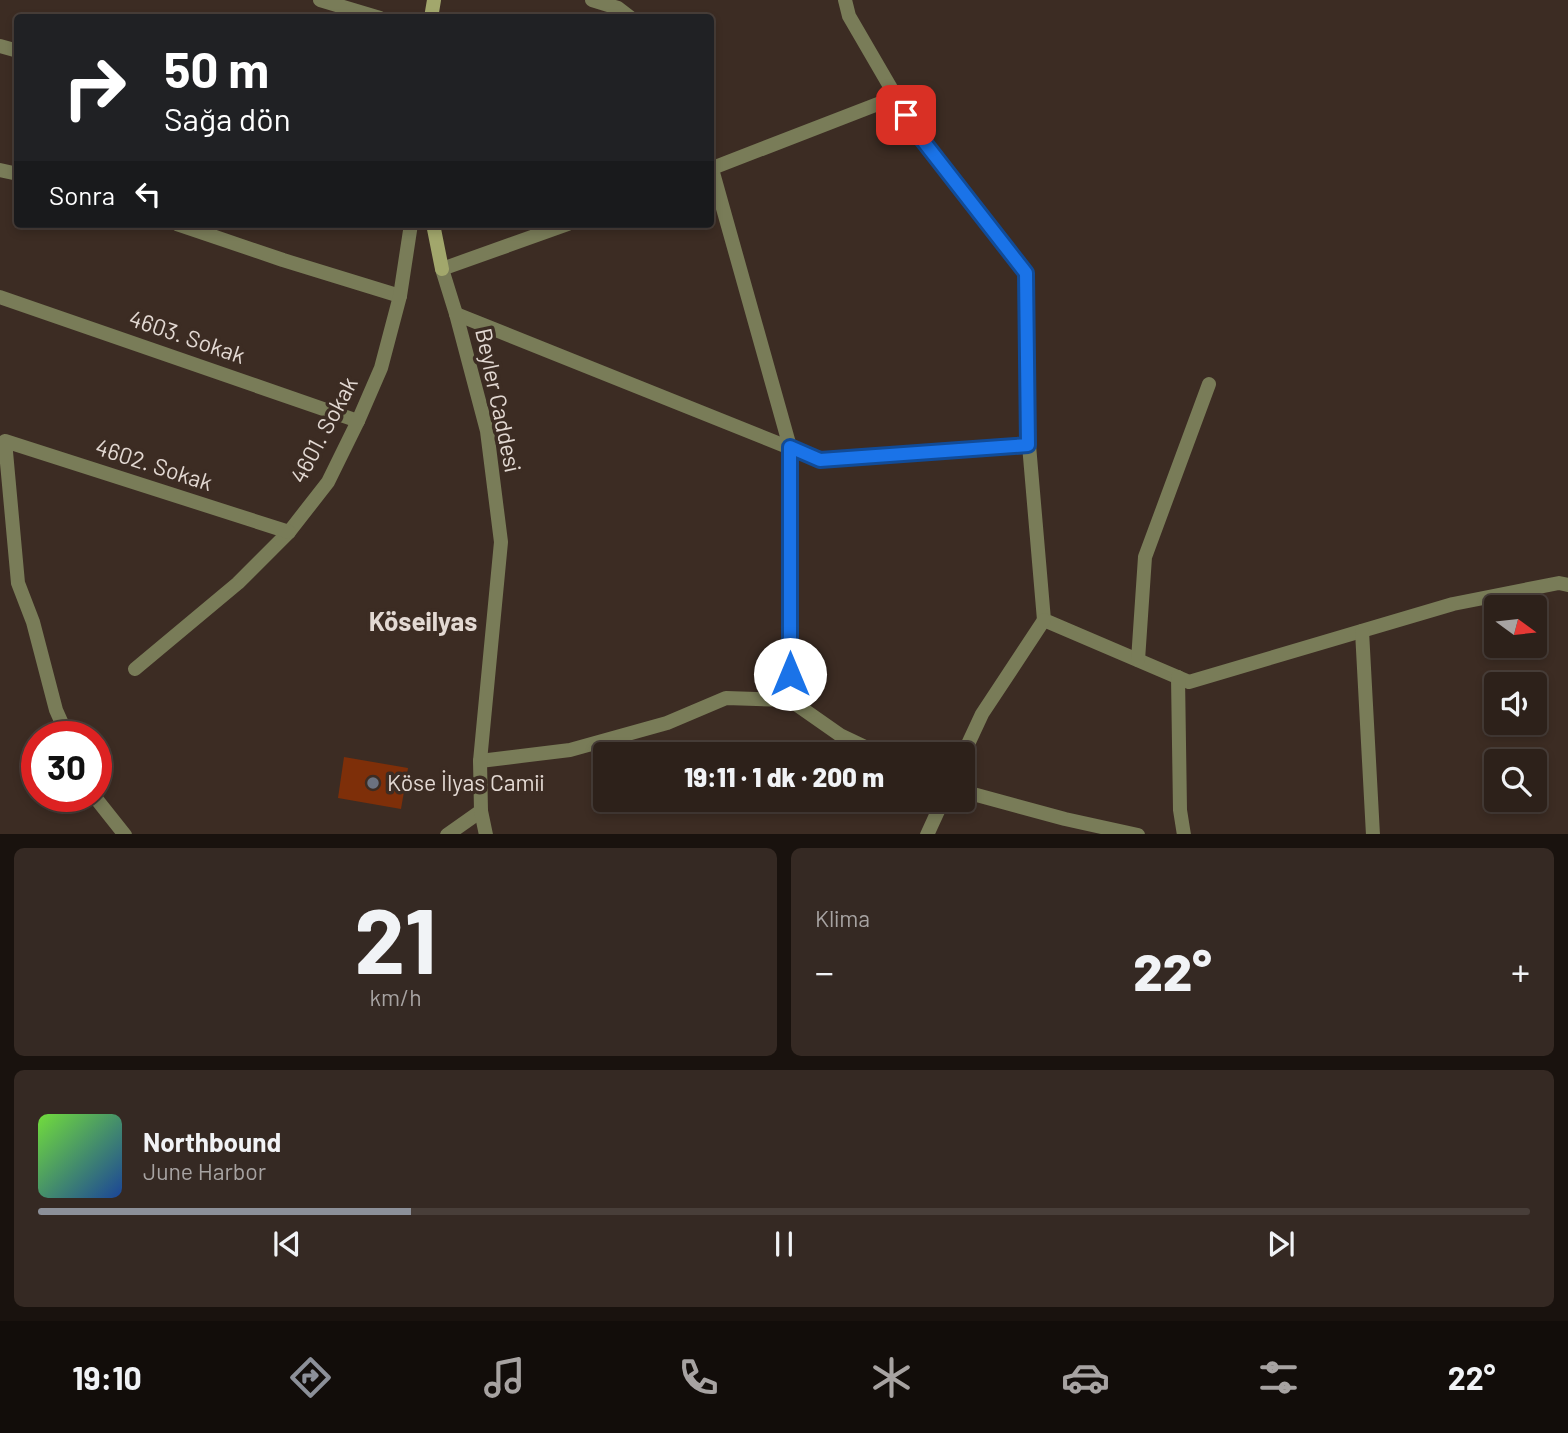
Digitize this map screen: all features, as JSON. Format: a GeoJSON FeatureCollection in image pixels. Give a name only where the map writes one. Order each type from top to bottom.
{"type":"FeatureCollection","features":[{"type":"Feature","properties":{"kind":"main road"},"geometry":{"type":"LineString","coordinates":[[434,228],[442,269]]}},
{"type":"Feature","properties":{"kind":"street"},"geometry":{"type":"LineString","coordinates":[[320,0],[367,14]]}},
{"type":"Feature","properties":{"kind":"street"},"geometry":{"type":"LineString","coordinates":[[592,0],[618,8],[626,14]]}},
{"type":"Feature","properties":{"kind":"street"},"geometry":{"type":"LineString","coordinates":[[845,0],[849,16],[917,133],[1026,273],[1028,445],[1044,620],[982,714],[969,742]]}},
{"type":"Feature","properties":{"kind":"street"},"geometry":{"type":"LineString","coordinates":[[714,165],[896,97]]}},
{"type":"Feature","properties":{"kind":"street"},"geometry":{"type":"LineString","coordinates":[[714,177],[790,447],[790,700]]}},
{"type":"Feature","properties":{"kind":"street"},"geometry":{"type":"LineString","coordinates":[[189,228],[400,296]]}},
{"type":"Feature","properties":{"kind":"street","name":"4601. Sokak"},"geometry":{"type":"LineString","coordinates":[[135,669],[238,583],[289,532],[328,482],[381,368],[400,296],[410,228]]}},
{"type":"Feature","properties":{"kind":"street"},"geometry":{"type":"LineString","coordinates":[[442,269],[557,228]]}},
{"type":"Feature","properties":{"kind":"street","name":"Beyler Caddesi"},"geometry":{"type":"LineString","coordinates":[[442,269],[486,431],[501,542],[480,761],[481,810],[486,834]]}},
{"type":"Feature","properties":{"kind":"street","name":"4603. Sokak"},"geometry":{"type":"LineString","coordinates":[[0,297],[358,421]]}},
{"type":"Feature","properties":{"kind":"street"},"geometry":{"type":"LineString","coordinates":[[456,314],[820,460],[1028,445]]}},
{"type":"Feature","properties":{"kind":"street"},"geometry":{"type":"LineString","coordinates":[[1138,660],[1145,556],[1209,384]]}},
{"type":"Feature","properties":{"kind":"street","name":"4602. Sokak"},"geometry":{"type":"LineString","coordinates":[[61,721],[33,622],[18,583],[5,440],[289,532]]}},
{"type":"Feature","properties":{"kind":"street"},"geometry":{"type":"LineString","coordinates":[[1044,620],[1189,682],[1453,604],[1559,583],[1568,584]]}},
{"type":"Feature","properties":{"kind":"street"},"geometry":{"type":"LineString","coordinates":[[1362,631],[1373,834]]}},
{"type":"Feature","properties":{"kind":"street"},"geometry":{"type":"LineString","coordinates":[[1178,677],[1180,810],[1184,834]]}},
{"type":"Feature","properties":{"kind":"street"},"geometry":{"type":"LineString","coordinates":[[480,761],[570,750],[667,723],[726,698],[790,700],[840,735],[855,742]]}},
{"type":"Feature","properties":{"kind":"street"},"geometry":{"type":"LineString","coordinates":[[975,795],[1133,834]]}},
{"type":"Feature","properties":{"kind":"street"},"geometry":{"type":"LineString","coordinates":[[448,834],[481,810]]}},
{"type":"Feature","properties":{"kind":"street"},"geometry":{"type":"LineString","coordinates":[[107,812],[124,834]]}},
{"type":"Feature","properties":{"kind":"street"},"geometry":{"type":"LineString","coordinates":[[927,834],[938,812]]}},
{"type":"Feature","properties":{"kind":"building","name":"Köse İlyas Camii"},"geometry":{"type":"Polygon","coordinates":[[[344,757],[408,768],[401,809],[338,798],[344,757]]]}},
{"type":"Feature","properties":{"kind":"place","name":"Köse İlyas Camii"},"geometry":{"type":"Point","coordinates":[373,783]}},
{"type":"Feature","properties":{"kind":"district","name":"Köseilyas"},"geometry":{"type":"Point","coordinates":[423,622]}},
{"type":"Feature","properties":{"kind":"route"},"geometry":{"type":"LineString","coordinates":[[790,674],[790,447],[820,460],[1028,445],[1026,273],[917,133],[906,115]]}}]}
